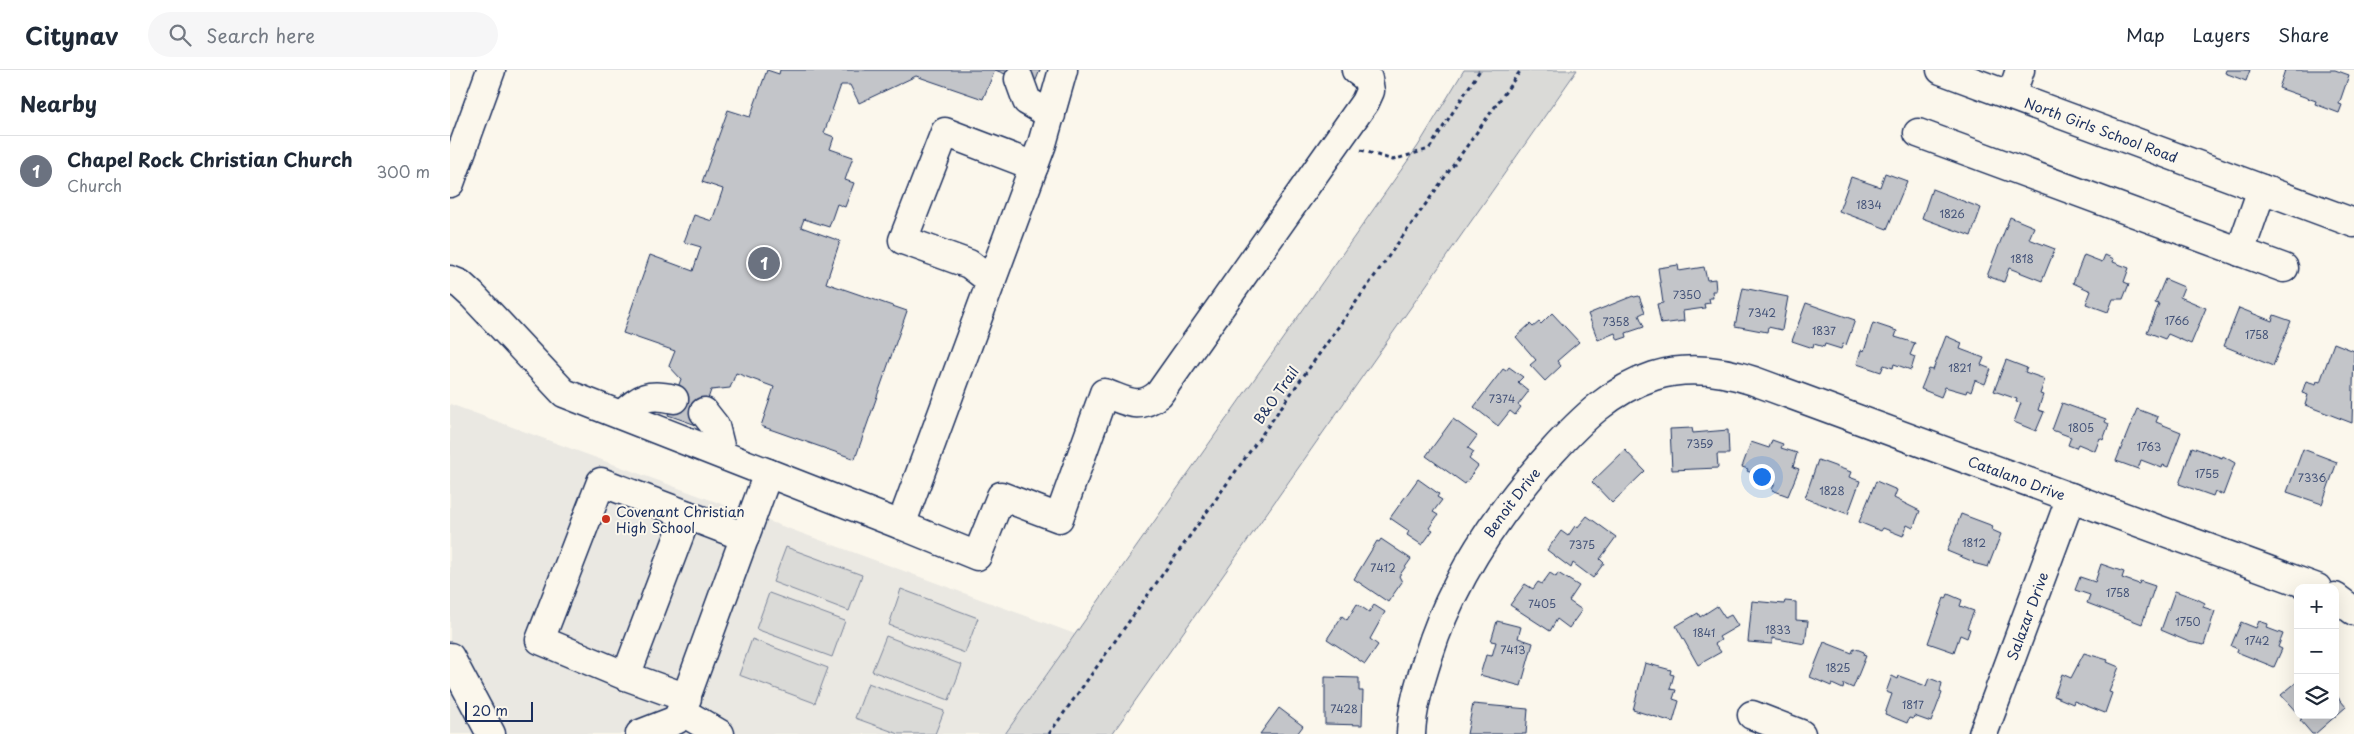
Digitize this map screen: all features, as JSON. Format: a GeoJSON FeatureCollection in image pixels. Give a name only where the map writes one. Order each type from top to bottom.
{"type":"FeatureCollection","features":[{"type":"Feature","properties":{"kind":"street"},"geometry":{"type":"LineString","coordinates":[[450,183],[491,70]]}},
{"type":"Feature","properties":{"kind":"street"},"geometry":{"type":"LineString","coordinates":[[901,525],[1034,166],[1063,70]]}},
{"type":"Feature","properties":{"kind":"street"},"geometry":{"type":"LineString","coordinates":[[450,280],[460,284],[472,295],[564,393],[977,556],[1001,496],[1058,518],[1104,393],[1138,405],[1149,402],[1159,394],[1365,102],[1370,91],[1368,79],[1356,70]]}},
{"type":"Feature","properties":{"kind":"street","name":"North Girls School Road"},"geometry":{"type":"LineString","coordinates":[[1941,70],[2354,223]]}},
{"type":"Feature","properties":{"kind":"street"},"geometry":{"type":"LineString","coordinates":[[2011,96],[2020,70]]}},
{"type":"Feature","properties":{"kind":"street"},"geometry":{"type":"LineString","coordinates":[[1019,79],[1027,101],[1051,114]]}},
{"type":"Feature","properties":{"kind":"street"},"geometry":{"type":"LineString","coordinates":[[991,281],[969,264],[904,240],[944,132],[1034,166]]}},
{"type":"Feature","properties":{"kind":"street"},"geometry":{"type":"LineString","coordinates":[[1918,133],[2284,268]]}},
{"type":"Feature","properties":{"kind":"street"},"geometry":{"type":"LineString","coordinates":[[2240,252],[2262,189]]}},
{"type":"Feature","properties":{"kind":"street","name":"Benoit Drive"},"geometry":{"type":"LineString","coordinates":[[1411,734],[1424,667],[1442,615],[1471,560],[1523,483],[1565,437],[1610,396],[1654,376],[1683,371],[1716,371]]}},
{"type":"Feature","properties":{"kind":"street","name":"Catalano Drive"},"geometry":{"type":"LineString","coordinates":[[1716,371],[1754,381],[2306,584]]}},
{"type":"Feature","properties":{"kind":"street"},"geometry":{"type":"LineString","coordinates":[[622,415],[636,401],[646,397],[661,396],[674,399]]}},
{"type":"Feature","properties":{"kind":"street"},"geometry":{"type":"LineString","coordinates":[[704,412],[715,426],[722,454]]}},
{"type":"Feature","properties":{"kind":"street"},"geometry":{"type":"LineString","coordinates":[[640,734],[676,720],[684,704],[768,473]]}},
{"type":"Feature","properties":{"kind":"street"},"geometry":{"type":"LineString","coordinates":[[720,734],[684,704],[626,676],[540,640],[601,482],[745,537]]}},
{"type":"Feature","properties":{"kind":"street","name":"Salazar Drive"},"geometry":{"type":"LineString","coordinates":[[1983,734],[2071,497]]}},
{"type":"Feature","properties":{"kind":"street"},"geometry":{"type":"LineString","coordinates":[[626,676],[687,515]]}},
{"type":"Feature","properties":{"kind":"street"},"geometry":{"type":"LineString","coordinates":[[450,657],[491,734]]}},
{"type":"Feature","properties":{"kind":"street"},"geometry":{"type":"LineString","coordinates":[[1752,715],[1801,734]]}},
{"type":"Feature","properties":{"kind":"path"},"geometry":{"type":"LineString","coordinates":[[1357,148],[1393,160],[1429,149],[1480,70]]}},
{"type":"Feature","properties":{"kind":"path","name":"B&O Trail"},"geometry":{"type":"LineString","coordinates":[[1049,734],[1521,70]]}},
{"type":"Feature","properties":{"kind":"shaded area"},"geometry":{"type":"Polygon","coordinates":[[[1464,70],[1577,70],[1112,734],[1005,734],[1418,146],[1464,70]]]}},
{"type":"Feature","properties":{"kind":"shaded area","name":"Covenant Christian High School"},"geometry":{"type":"Polygon","coordinates":[[[450,404],[1075,634],[1005,734],[450,734],[450,404]]]}},
{"type":"Feature","properties":{"kind":"shaded area"},"geometry":{"type":"Polygon","coordinates":[[[786,547],[862,575],[849,611],[773,582],[786,547]]]}},
{"type":"Feature","properties":{"kind":"shaded area"},"geometry":{"type":"Polygon","coordinates":[[[901,589],[978,618],[965,653],[889,625],[901,589]]]}},
{"type":"Feature","properties":{"kind":"shaded area"},"geometry":{"type":"Polygon","coordinates":[[[769,593],[845,621],[832,657],[756,629],[769,593]]]}},
{"type":"Feature","properties":{"kind":"shaded area"},"geometry":{"type":"Polygon","coordinates":[[[886,636],[962,665],[949,700],[872,671],[886,636]]]}},
{"type":"Feature","properties":{"kind":"shaded area"},"geometry":{"type":"Polygon","coordinates":[[[752,639],[828,668],[815,703],[739,675],[752,639]]]}},
{"type":"Feature","properties":{"kind":"shaded area"},"geometry":{"type":"Polygon","coordinates":[[[868,683],[944,711],[935,734],[899,734],[855,718],[868,683]]]}},
{"type":"Feature","properties":{"kind":"building"},"geometry":{"type":"Polygon","coordinates":[[[767,70],[779,74],[780,70],[995,70],[983,99],[916,76],[859,103],[850,85],[841,85],[824,133],[834,137],[830,149],[853,157],[845,180],[854,183],[845,207],[837,204],[829,227],[804,219],[801,227],[840,241],[826,283],[907,311],[855,459],[761,426],[774,387],[736,373],[730,388],[711,390],[699,426],[668,415],[681,379],[669,366],[675,351],[623,333],[650,255],[693,271],[701,247],[684,242],[694,215],[712,221],[723,189],[702,182],[728,110],[750,117],[767,70]]]}},
{"type":"Feature","properties":{"kind":"building"},"geometry":{"type":"Polygon","coordinates":[[[995,70],[1040,70],[1034,85],[995,70]]]}},
{"type":"Feature","properties":{"kind":"building"},"geometry":{"type":"Polygon","coordinates":[[[2226,70],[2250,70],[2246,81],[2225,73],[2226,70]]]}},
{"type":"Feature","properties":{"kind":"building"},"geometry":{"type":"Polygon","coordinates":[[[2285,70],[2335,70],[2349,75],[2339,104],[2342,105],[2339,113],[2315,104],[2316,101],[2279,88],[2285,70]]]}},
{"type":"Feature","properties":{"kind":"building"},"geometry":{"type":"Polygon","coordinates":[[[1885,173],[1907,181],[1887,229],[1839,211],[1851,177],[1880,187],[1885,173]]]}},
{"type":"Feature","properties":{"kind":"building"},"geometry":{"type":"Polygon","coordinates":[[[1932,189],[1981,208],[1971,236],[1922,218],[1932,189]]]}},
{"type":"Feature","properties":{"kind":"building"},"geometry":{"type":"Polygon","coordinates":[[[2010,217],[2034,227],[2029,239],[2055,249],[2042,281],[2009,268],[2004,282],[1987,276],[2010,217]]]}},
{"type":"Feature","properties":{"kind":"building"},"geometry":{"type":"Polygon","coordinates":[[[2084,255],[2102,262],[2105,255],[2114,259],[2113,262],[2129,268],[2124,282],[2129,284],[2123,299],[2113,299],[2108,312],[2086,304],[2091,291],[2073,283],[2084,255]]]}},
{"type":"Feature","properties":{"kind":"building"},"geometry":{"type":"Polygon","coordinates":[[[1678,265],[1679,271],[1704,267],[1707,280],[1715,279],[1716,291],[1712,291],[1713,298],[1709,298],[1710,303],[1704,304],[1705,308],[1683,311],[1684,321],[1661,324],[1657,304],[1663,303],[1658,268],[1678,265]]]}},
{"type":"Feature","properties":{"kind":"building"},"geometry":{"type":"Polygon","coordinates":[[[2165,279],[2184,287],[2180,297],[2206,308],[2191,344],[2168,334],[2165,339],[2147,332],[2159,304],[2155,303],[2165,279]]]}},
{"type":"Feature","properties":{"kind":"building"},"geometry":{"type":"Polygon","coordinates":[[[1743,288],[1788,297],[1782,330],[1768,327],[1767,332],[1735,326],[1743,288]]]}},
{"type":"Feature","properties":{"kind":"building"},"geometry":{"type":"Polygon","coordinates":[[[1633,296],[1639,296],[1645,312],[1639,315],[1644,327],[1626,333],[1627,337],[1618,340],[1615,333],[1598,340],[1588,314],[1633,296]]]}},
{"type":"Feature","properties":{"kind":"building"},"geometry":{"type":"Polygon","coordinates":[[[1806,303],[1855,320],[1846,345],[1843,344],[1841,349],[1825,344],[1824,347],[1814,344],[1813,348],[1792,341],[1806,303]]]}},
{"type":"Feature","properties":{"kind":"building"},"geometry":{"type":"Polygon","coordinates":[[[2239,308],[2272,321],[2274,315],[2291,321],[2273,366],[2224,346],[2239,308]]]}},
{"type":"Feature","properties":{"kind":"building"},"geometry":{"type":"Polygon","coordinates":[[[1552,313],[1579,342],[1557,361],[1561,366],[1545,381],[1530,365],[1536,360],[1516,337],[1530,324],[1533,327],[1539,322],[1541,324],[1552,313]]]}},
{"type":"Feature","properties":{"kind":"building"},"geometry":{"type":"Polygon","coordinates":[[[1873,323],[1897,331],[1895,337],[1915,343],[1910,355],[1915,357],[1911,370],[1894,364],[1893,368],[1884,365],[1881,372],[1857,364],[1861,350],[1864,351],[1873,323]]]}},
{"type":"Feature","properties":{"kind":"building"},"geometry":{"type":"Polygon","coordinates":[[[1946,336],[1962,343],[1960,349],[1984,358],[1981,365],[1991,369],[1985,384],[1975,380],[1971,392],[1967,390],[1966,393],[1945,387],[1941,397],[1921,389],[1929,369],[1933,370],[1946,336]]]}},
{"type":"Feature","properties":{"kind":"building"},"geometry":{"type":"Polygon","coordinates":[[[2334,343],[2354,351],[2352,423],[2305,405],[2308,395],[2302,393],[2306,381],[2316,384],[2317,381],[2320,382],[2334,343]]]}},
{"type":"Feature","properties":{"kind":"building"},"geometry":{"type":"Polygon","coordinates":[[[2006,360],[2027,368],[2025,372],[2045,379],[2040,394],[2043,395],[2038,410],[2044,412],[2036,431],[2014,422],[2021,403],[2016,402],[2017,399],[1994,391],[2006,360]]]}},
{"type":"Feature","properties":{"kind":"building"},"geometry":{"type":"Polygon","coordinates":[[[1509,367],[1523,377],[1518,382],[1529,391],[1518,405],[1521,407],[1515,415],[1510,411],[1498,426],[1474,407],[1503,369],[1506,371],[1509,367]]]}},
{"type":"Feature","properties":{"kind":"building"},"geometry":{"type":"Polygon","coordinates":[[[2062,403],[2106,419],[2105,422],[2109,424],[2103,440],[2100,438],[2095,451],[2078,444],[2076,448],[2068,445],[2071,437],[2052,430],[2062,403]]]}},
{"type":"Feature","properties":{"kind":"building"},"geometry":{"type":"Polygon","coordinates":[[[2137,409],[2158,417],[2156,422],[2181,432],[2168,467],[2163,465],[2162,468],[2141,460],[2138,469],[2116,461],[2137,409]]]}},
{"type":"Feature","properties":{"kind":"building"},"geometry":{"type":"Polygon","coordinates":[[[1453,419],[1477,436],[1468,448],[1474,452],[1469,459],[1478,466],[1465,484],[1426,456],[1453,419]]]}},
{"type":"Feature","properties":{"kind":"building"},"geometry":{"type":"Polygon","coordinates":[[[1692,428],[1693,433],[1728,430],[1729,454],[1717,454],[1718,468],[1672,470],[1670,429],[1692,428]]]}},
{"type":"Feature","properties":{"kind":"building"},"geometry":{"type":"Polygon","coordinates":[[[1772,440],[1783,444],[1781,448],[1797,453],[1793,467],[1799,469],[1788,496],[1772,490],[1775,482],[1747,471],[1748,469],[1742,467],[1751,442],[1769,448],[1772,440]]]}},
{"type":"Feature","properties":{"kind":"building"},"geometry":{"type":"Polygon","coordinates":[[[2192,447],[2222,458],[2223,456],[2235,463],[2223,495],[2215,491],[2213,496],[2179,484],[2192,447]]]}},
{"type":"Feature","properties":{"kind":"building"},"geometry":{"type":"Polygon","coordinates":[[[2303,449],[2337,462],[2322,504],[2287,492],[2303,449]]]}},
{"type":"Feature","properties":{"kind":"building"},"geometry":{"type":"Polygon","coordinates":[[[1625,450],[1645,471],[1612,503],[1592,482],[1625,450]]]}},
{"type":"Feature","properties":{"kind":"building"},"geometry":{"type":"Polygon","coordinates":[[[1818,460],[1851,472],[1849,477],[1860,481],[1848,514],[1805,498],[1818,460]]]}},
{"type":"Feature","properties":{"kind":"building"},"geometry":{"type":"Polygon","coordinates":[[[1418,479],[1439,494],[1437,497],[1442,500],[1433,512],[1438,515],[1429,528],[1433,530],[1422,545],[1407,535],[1409,531],[1390,518],[1418,479]]]}},
{"type":"Feature","properties":{"kind":"building"},"geometry":{"type":"Polygon","coordinates":[[[1876,481],[1897,490],[1894,498],[1920,511],[1913,528],[1907,525],[1903,536],[1883,528],[1881,531],[1859,522],[1876,481]]]}},
{"type":"Feature","properties":{"kind":"building"},"geometry":{"type":"Polygon","coordinates":[[[1961,514],[1993,526],[1992,530],[2001,534],[1988,567],[1973,563],[1947,551],[1961,514]]]}},
{"type":"Feature","properties":{"kind":"building"},"geometry":{"type":"Polygon","coordinates":[[[1587,516],[1616,537],[1600,559],[1604,563],[1593,578],[1573,563],[1571,568],[1547,550],[1561,531],[1568,536],[1575,526],[1577,528],[1587,516]]]}},
{"type":"Feature","properties":{"kind":"building"},"geometry":{"type":"Polygon","coordinates":[[[1381,539],[1411,559],[1399,576],[1402,582],[1388,602],[1354,579],[1377,541],[1379,542],[1381,539]]]}},
{"type":"Feature","properties":{"kind":"building"},"geometry":{"type":"Polygon","coordinates":[[[2101,564],[2124,572],[2122,578],[2139,584],[2140,581],[2155,586],[2142,624],[2087,603],[2090,595],[2075,590],[2080,577],[2095,582],[2101,564]]]}},
{"type":"Feature","properties":{"kind":"building"},"geometry":{"type":"Polygon","coordinates":[[[1550,573],[1556,577],[1558,573],[1579,586],[1569,601],[1582,610],[1569,628],[1557,619],[1550,631],[1510,605],[1525,584],[1533,589],[1538,582],[1542,584],[1550,573]]]}},
{"type":"Feature","properties":{"kind":"building"},"geometry":{"type":"Polygon","coordinates":[[[2175,591],[2205,603],[2203,607],[2215,611],[2204,645],[2189,642],[2161,630],[2175,591]]]}},
{"type":"Feature","properties":{"kind":"building"},"geometry":{"type":"Polygon","coordinates":[[[1948,594],[1962,600],[1960,606],[1974,611],[1967,628],[1970,629],[1967,638],[1960,635],[1954,652],[1928,643],[1944,598],[1946,599],[1948,594]]]}},
{"type":"Feature","properties":{"kind":"building"},"geometry":{"type":"Polygon","coordinates":[[[1752,601],[1784,604],[1785,601],[1796,602],[1796,620],[1808,621],[1805,644],[1772,638],[1772,644],[1748,642],[1752,601]]]}},
{"type":"Feature","properties":{"kind":"building"},"geometry":{"type":"Polygon","coordinates":[[[1357,604],[1369,612],[1374,605],[1385,612],[1370,639],[1378,645],[1365,664],[1327,639],[1342,616],[1347,620],[1357,604]]]}},
{"type":"Feature","properties":{"kind":"building"},"geometry":{"type":"Polygon","coordinates":[[[1717,606],[1725,618],[1731,615],[1738,626],[1719,637],[1721,640],[1715,644],[1721,652],[1698,665],[1676,626],[1698,613],[1700,617],[1717,606]]]}},
{"type":"Feature","properties":{"kind":"building"},"geometry":{"type":"Polygon","coordinates":[[[1497,621],[1521,627],[1518,638],[1533,643],[1521,686],[1480,675],[1486,655],[1492,656],[1496,642],[1491,641],[1497,621]]]}},
{"type":"Feature","properties":{"kind":"building"},"geometry":{"type":"Polygon","coordinates":[[[2259,621],[2268,624],[2267,628],[2283,634],[2278,647],[2282,649],[2274,667],[2237,652],[2238,649],[2231,646],[2241,622],[2256,628],[2259,621]]]}},
{"type":"Feature","properties":{"kind":"building"},"geometry":{"type":"Polygon","coordinates":[[[1824,642],[1852,653],[1854,648],[1864,652],[1863,655],[1866,656],[1853,688],[1844,684],[1843,689],[1832,684],[1831,686],[1810,677],[1824,642]]]}},
{"type":"Feature","properties":{"kind":"building"},"geometry":{"type":"Polygon","coordinates":[[[2084,653],[2108,660],[2107,662],[2119,667],[2109,692],[2112,693],[2105,713],[2074,701],[2073,704],[2054,696],[2062,674],[2071,678],[2084,653]]]}},
{"type":"Feature","properties":{"kind":"building"},"geometry":{"type":"Polygon","coordinates":[[[1645,663],[1671,670],[1670,674],[1674,675],[1670,689],[1676,690],[1673,699],[1679,701],[1673,722],[1633,710],[1645,663]]]}},
{"type":"Feature","properties":{"kind":"building"},"geometry":{"type":"Polygon","coordinates":[[[1892,676],[1898,679],[1899,676],[1926,686],[1929,678],[1942,683],[1940,692],[1942,693],[1931,722],[1914,716],[1913,719],[1909,718],[1907,723],[1885,714],[1892,694],[1886,692],[1892,676]]]}},
{"type":"Feature","properties":{"kind":"building"},"geometry":{"type":"Polygon","coordinates":[[[1325,677],[1359,678],[1359,691],[1363,691],[1362,725],[1325,724],[1325,677]]]}},
{"type":"Feature","properties":{"kind":"building"},"geometry":{"type":"Polygon","coordinates":[[[2294,684],[2294,710],[2281,695],[2294,684]]]}},
{"type":"Feature","properties":{"kind":"building"},"geometry":{"type":"Polygon","coordinates":[[[2339,699],[2346,707],[2339,713],[2339,699]]]}},
{"type":"Feature","properties":{"kind":"building"},"geometry":{"type":"Polygon","coordinates":[[[1473,704],[1528,709],[1526,734],[1467,734],[1473,704]]]}},
{"type":"Feature","properties":{"kind":"building"},"geometry":{"type":"Polygon","coordinates":[[[1279,708],[1303,726],[1297,734],[1260,734],[1279,708]]]}},
{"type":"Feature","properties":{"kind":"building"},"geometry":{"type":"Polygon","coordinates":[[[2332,719],[2315,734],[2312,734],[2300,720],[2332,719]]]}},
{"type":"Feature","properties":{"kind":"place","name":"Chapel Rock Christian Church"},"geometry":{"type":"Point","coordinates":[764,263]}},
{"type":"Feature","properties":{"kind":"place","name":"Covenant Christian High School"},"geometry":{"type":"Point","coordinates":[606,519]}}]}
